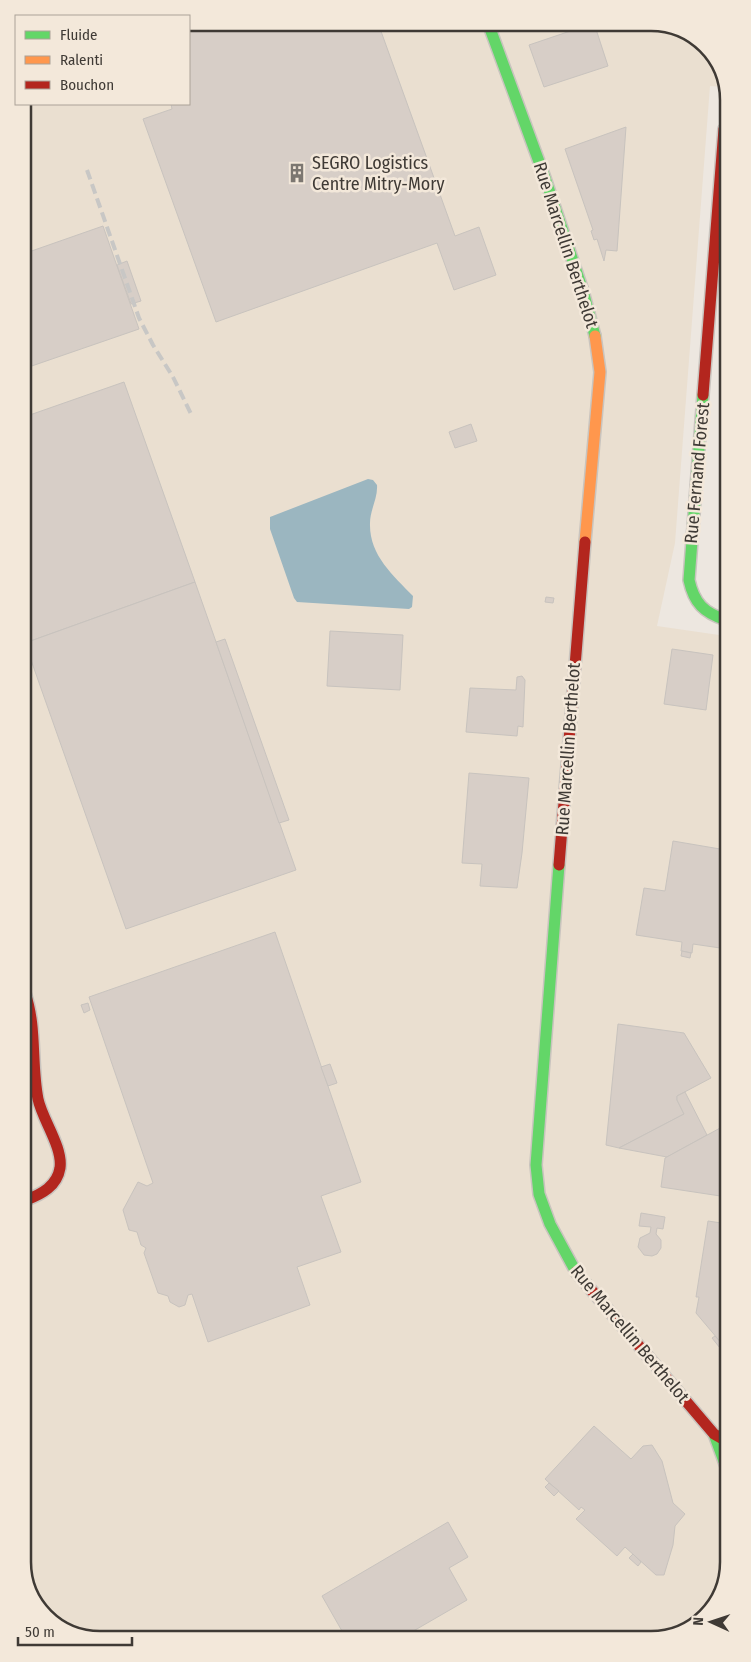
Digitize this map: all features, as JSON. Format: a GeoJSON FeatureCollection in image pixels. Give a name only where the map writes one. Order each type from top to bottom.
{"type":"FeatureCollection","features":[{"type":"Feature","properties":{"kind":"street","name":"Rue Marcellin Berthelot"},"geometry":{"type":"LineString","coordinates":[[491,31],[545,178],[583,291],[594,332],[600,372],[581,578],[538,1136],[536,1166],[538,1186],[550,1224],[576,1272],[714,1434],[720,1437]]}},
{"type":"Feature","properties":{"kind":"street","name":"Rue Fernand Forest"},"geometry":{"type":"LineString","coordinates":[[720,181],[689,580],[693,596],[698,604],[708,614],[720,618]]}},
{"type":"Feature","properties":{"kind":"street"},"geometry":{"type":"LineString","coordinates":[[31,1010],[38,1100],[57,1148],[60,1167],[54,1183],[42,1194],[31,1198]]}},
{"type":"Feature","properties":{"kind":"street","name":"Rue Marcellin Berthelot"},"geometry":{"type":"LineString","coordinates":[[714,1434],[720,1450]]}},
{"type":"Feature","properties":{"kind":"shaded area"},"geometry":{"type":"Polygon","coordinates":[[[190,31],[655,31],[677,36],[693,45],[703,55],[713,70],[718,87],[710,86],[675,543],[657,626],[720,635],[720,1562],[713,1592],[710,1597],[686,1597],[686,1621],[673,1627],[651,1631],[96,1631],[74,1626],[66,1622],[51,1611],[38,1592],[31,1562],[31,105],[190,105],[190,31]]]}},
{"type":"Feature","properties":{"kind":"water"},"geometry":{"type":"Polygon","coordinates":[[[368,479],[373,480],[377,485],[370,523],[373,545],[384,564],[413,596],[412,607],[409,609],[297,602],[270,529],[270,517],[368,479]]]}},
{"type":"Feature","properties":{"kind":"building","name":"SEGRO Logistics Centre Mitry-Mory"},"geometry":{"type":"Polygon","coordinates":[[[190,31],[381,31],[455,236],[479,227],[496,275],[454,290],[437,243],[216,322],[143,119],[172,109],[171,105],[190,105],[190,31]]]}},
{"type":"Feature","properties":{"kind":"building"},"geometry":{"type":"Polygon","coordinates":[[[570,31],[597,31],[608,66],[544,87],[529,45],[570,31]]]}},
{"type":"Feature","properties":{"kind":"building"},"geometry":{"type":"Polygon","coordinates":[[[626,127],[617,251],[606,250],[604,261],[597,239],[594,240],[591,231],[593,230],[565,149],[626,127]]]}},
{"type":"Feature","properties":{"kind":"building"},"geometry":{"type":"Polygon","coordinates":[[[103,226],[139,329],[31,366],[31,251],[103,226]]]}},
{"type":"Feature","properties":{"kind":"building"},"geometry":{"type":"Polygon","coordinates":[[[127,261],[141,301],[131,304],[117,265],[127,261]]]}},
{"type":"Feature","properties":{"kind":"building"},"geometry":{"type":"Polygon","coordinates":[[[124,382],[195,582],[31,641],[31,415],[124,382]]]}},
{"type":"Feature","properties":{"kind":"building"},"geometry":{"type":"Polygon","coordinates":[[[471,424],[477,441],[455,448],[449,432],[471,424]]]}},
{"type":"Feature","properties":{"kind":"building"},"geometry":{"type":"Polygon","coordinates":[[[195,582],[296,870],[126,929],[31,660],[31,641],[195,582]]]}},
{"type":"Feature","properties":{"kind":"building"},"geometry":{"type":"Polygon","coordinates":[[[546,597],[554,598],[553,603],[545,602],[546,597]]]}},
{"type":"Feature","properties":{"kind":"building"},"geometry":{"type":"Polygon","coordinates":[[[330,631],[403,635],[400,690],[327,686],[330,631]]]}},
{"type":"Feature","properties":{"kind":"building"},"geometry":{"type":"Polygon","coordinates":[[[225,639],[289,820],[279,823],[216,642],[225,639]]]}},
{"type":"Feature","properties":{"kind":"building"},"geometry":{"type":"Polygon","coordinates":[[[672,649],[713,655],[706,710],[664,704],[672,649]]]}},
{"type":"Feature","properties":{"kind":"building"},"geometry":{"type":"Polygon","coordinates":[[[522,676],[525,680],[523,727],[518,726],[517,736],[466,732],[470,688],[516,690],[517,677],[522,676]]]}},
{"type":"Feature","properties":{"kind":"building"},"geometry":{"type":"Polygon","coordinates":[[[469,773],[529,778],[517,888],[480,886],[482,864],[462,863],[469,773]]]}},
{"type":"Feature","properties":{"kind":"building"},"geometry":{"type":"Polygon","coordinates":[[[673,841],[720,849],[720,948],[693,944],[692,953],[681,951],[682,942],[636,935],[644,888],[665,891],[673,841]]]}},
{"type":"Feature","properties":{"kind":"building"},"geometry":{"type":"Polygon","coordinates":[[[275,932],[361,1182],[321,1196],[341,1252],[297,1267],[310,1305],[208,1342],[192,1294],[188,1295],[185,1305],[179,1307],[170,1302],[168,1296],[158,1293],[144,1253],[146,1248],[141,1245],[137,1232],[129,1230],[123,1210],[138,1182],[147,1186],[153,1183],[89,997],[275,932]]]}},
{"type":"Feature","properties":{"kind":"building"},"geometry":{"type":"Polygon","coordinates":[[[682,951],[691,953],[690,958],[681,956],[682,951]]]}},
{"type":"Feature","properties":{"kind":"building"},"geometry":{"type":"Polygon","coordinates":[[[88,1003],[90,1010],[84,1013],[81,1005],[88,1003]]]}},
{"type":"Feature","properties":{"kind":"building"},"geometry":{"type":"Polygon","coordinates":[[[618,1024],[684,1033],[711,1078],[677,1096],[684,1114],[619,1148],[606,1145],[618,1024]]]}},
{"type":"Feature","properties":{"kind":"building"},"geometry":{"type":"Polygon","coordinates":[[[330,1064],[337,1083],[328,1086],[321,1067],[330,1064]]]}},
{"type":"Feature","properties":{"kind":"building"},"geometry":{"type":"Polygon","coordinates":[[[685,1092],[707,1135],[667,1157],[619,1148],[684,1114],[677,1096],[685,1092]]]}},
{"type":"Feature","properties":{"kind":"building"},"geometry":{"type":"Polygon","coordinates":[[[720,1128],[720,1196],[661,1187],[665,1158],[720,1128]]]}},
{"type":"Feature","properties":{"kind":"building"},"geometry":{"type":"Polygon","coordinates":[[[641,1213],[665,1217],[663,1229],[657,1228],[656,1234],[661,1240],[661,1248],[657,1254],[652,1256],[644,1255],[638,1247],[640,1238],[650,1233],[651,1227],[639,1226],[641,1213]]]}},
{"type":"Feature","properties":{"kind":"building"},"geometry":{"type":"Polygon","coordinates":[[[708,1221],[720,1223],[720,1342],[696,1313],[699,1297],[696,1297],[708,1221]]]}},
{"type":"Feature","properties":{"kind":"building"},"geometry":{"type":"Polygon","coordinates":[[[715,1336],[720,1342],[720,1348],[712,1338],[715,1336]]]}},
{"type":"Feature","properties":{"kind":"building"},"geometry":{"type":"Polygon","coordinates":[[[594,1426],[631,1459],[643,1446],[652,1445],[662,1461],[673,1503],[685,1514],[675,1526],[673,1545],[664,1575],[656,1575],[625,1547],[617,1556],[576,1519],[585,1510],[581,1507],[579,1510],[545,1479],[594,1426]]]}},
{"type":"Feature","properties":{"kind":"building"},"geometry":{"type":"Polygon","coordinates":[[[549,1483],[559,1491],[554,1496],[545,1487],[549,1483]]]}},
{"type":"Feature","properties":{"kind":"building"},"geometry":{"type":"Polygon","coordinates":[[[448,1522],[468,1557],[449,1568],[467,1600],[413,1631],[342,1631],[322,1596],[448,1522]]]}},
{"type":"Feature","properties":{"kind":"building"},"geometry":{"type":"Polygon","coordinates":[[[633,1554],[641,1562],[638,1566],[629,1558],[633,1554]]]}},
{"type":"Feature","properties":{"kind":"railway"},"geometry":{"type":"LineString","coordinates":[[87,170],[139,318],[173,377],[191,414]]}},
{"type":"Feature","properties":{"kind":"traffic: fast"},"geometry":{"type":"LineString","coordinates":[[491,31],[545,178],[583,291],[595,336]]}},
{"type":"Feature","properties":{"kind":"traffic: fast"},"geometry":{"type":"LineString","coordinates":[[703,395],[689,580],[694,595],[701,606],[720,618]]}},
{"type":"Feature","properties":{"kind":"traffic: fast"},"geometry":{"type":"LineString","coordinates":[[559,865],[536,1165],[539,1194],[550,1224],[576,1272]]}},
{"type":"Feature","properties":{"kind":"traffic: fast"},"geometry":{"type":"LineString","coordinates":[[714,1434],[720,1450]]}},
{"type":"Feature","properties":{"kind":"traffic: slow"},"geometry":{"type":"LineString","coordinates":[[585,542],[600,372],[595,336]]}},
{"type":"Feature","properties":{"kind":"traffic: jam"},"geometry":{"type":"LineString","coordinates":[[703,395],[720,180]]}},
{"type":"Feature","properties":{"kind":"traffic: jam"},"geometry":{"type":"LineString","coordinates":[[559,865],[585,542]]}},
{"type":"Feature","properties":{"kind":"traffic: jam"},"geometry":{"type":"LineString","coordinates":[[31,1019],[38,1099],[60,1160],[60,1168],[56,1180],[43,1192],[31,1198]]}},
{"type":"Feature","properties":{"kind":"traffic: jam"},"geometry":{"type":"LineString","coordinates":[[576,1272],[714,1434],[720,1437]]}},
{"type":"Feature","properties":{"kind":"place","name":"SEGRO Logistics Centre Mitry-Mory"},"geometry":{"type":"Point","coordinates":[297,173]}}]}
